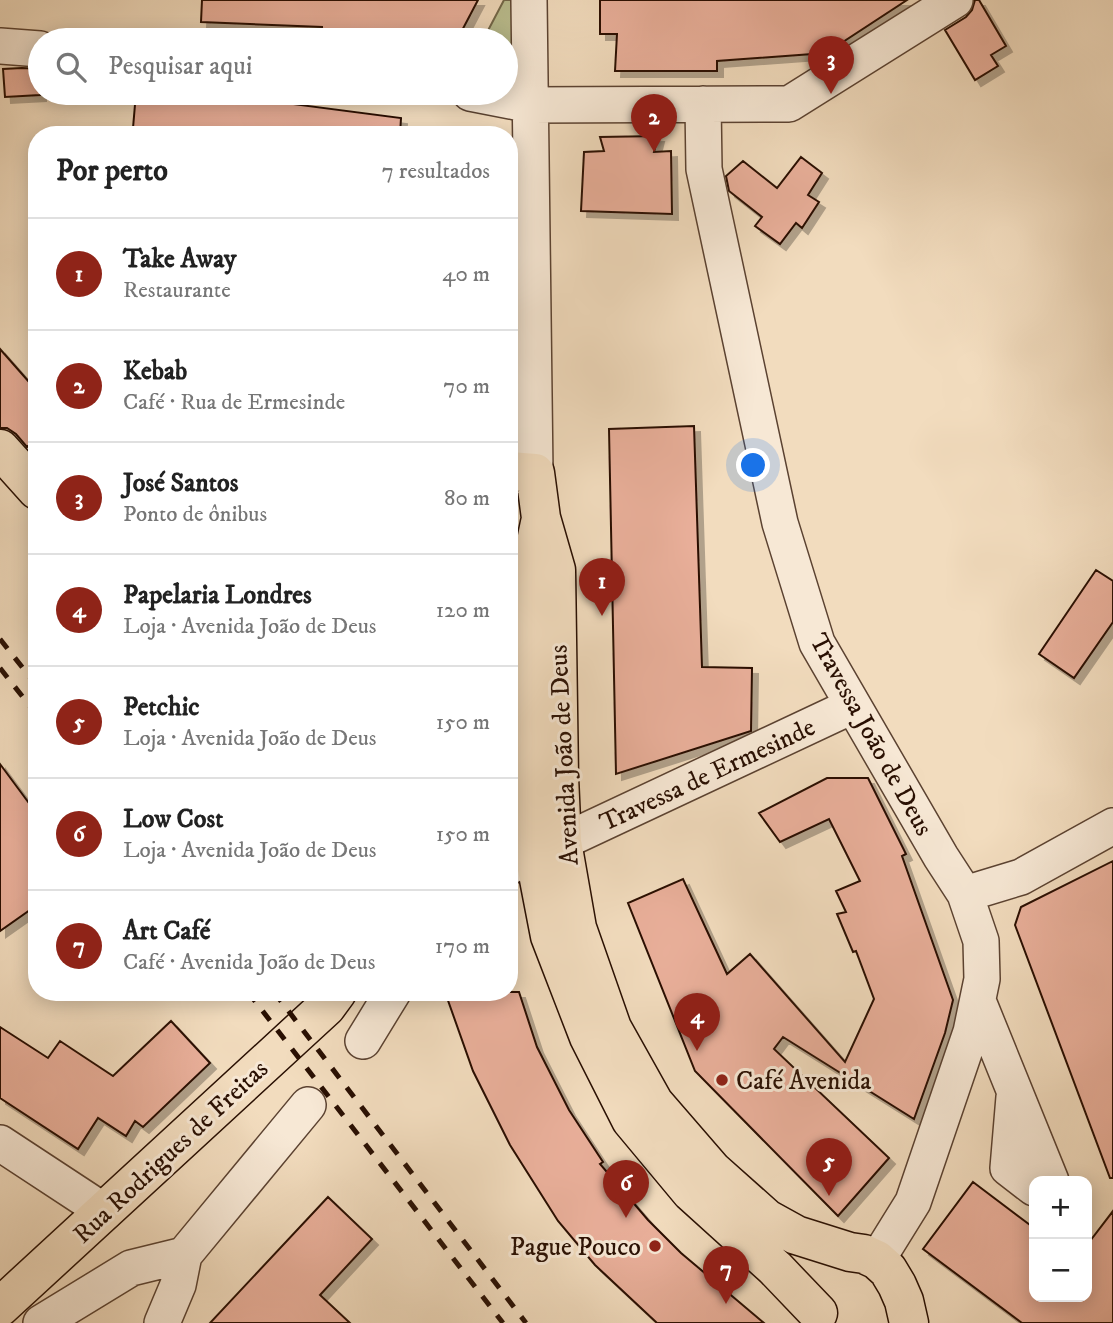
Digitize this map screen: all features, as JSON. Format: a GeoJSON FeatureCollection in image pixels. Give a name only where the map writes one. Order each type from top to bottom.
{"type":"FeatureCollection","features":[{"type":"Feature","properties":{"kind":"main road"},"geometry":{"type":"LineString","coordinates":[[0,449],[28,480]]}},
{"type":"Feature","properties":{"kind":"main road","name":"Avenida João de Deus"},"geometry":{"type":"LineString","coordinates":[[522,472],[541,518],[528,575],[526,751],[535,852],[550,936],[589,1037],[631,1120],[691,1192],[775,1268],[820,1318]]}},
{"type":"Feature","properties":{"kind":"main road","name":"Avenida João de Deus"},"geometry":{"type":"LineString","coordinates":[[535,852],[577,928],[612,1028],[654,1103],[712,1170],[766,1219],[796,1235],[863,1256]]}},
{"type":"Feature","properties":{"kind":"main road","name":"Rua Rodrigues de Freitas"},"geometry":{"type":"LineString","coordinates":[[0,1307],[330,1001]]}},
{"type":"Feature","properties":{"kind":"main road","name":"Avenida João de Deus"},"geometry":{"type":"LineString","coordinates":[[820,1318],[816,1294],[818,1280],[825,1267],[836,1257],[863,1256]]}},
{"type":"Feature","properties":{"kind":"main road"},"geometry":{"type":"LineString","coordinates":[[863,1256],[888,1270],[904,1301],[909,1323]]}},
{"type":"Feature","properties":{"kind":"street","name":"Avenida João de Deus"},"geometry":{"type":"LineString","coordinates":[[522,472],[531,105],[529,0]]}},
{"type":"Feature","properties":{"kind":"street"},"geometry":{"type":"LineString","coordinates":[[518,102],[531,105],[789,104],[955,0]]}},
{"type":"Feature","properties":{"kind":"street"},"geometry":{"type":"LineString","coordinates":[[0,46],[28,48]]}},
{"type":"Feature","properties":{"kind":"street","name":"Travessa João de Deus"},"geometry":{"type":"LineString","coordinates":[[703,104],[704,169],[780,523],[817,643],[965,894],[981,941],[982,979],[971,1032],[913,1202],[863,1256]]}},
{"type":"Feature","properties":{"kind":"street","name":"Travessa de Ermesinde"},"geometry":{"type":"LineString","coordinates":[[535,852],[852,706]]}},
{"type":"Feature","properties":{"kind":"street"},"geometry":{"type":"LineString","coordinates":[[965,894],[1021,877],[1113,826]]}},
{"type":"Feature","properties":{"kind":"street"},"geometry":{"type":"LineString","coordinates":[[363,1041],[387,1001]]}},
{"type":"Feature","properties":{"kind":"street"},"geometry":{"type":"LineString","coordinates":[[978,1001],[1049,1176]]}},
{"type":"Feature","properties":{"kind":"street"},"geometry":{"type":"LineString","coordinates":[[1014,1090],[1008,1168],[1029,1184]]}},
{"type":"Feature","properties":{"kind":"street"},"geometry":{"type":"LineString","coordinates":[[162,1323],[178,1286],[184,1255],[308,1105]]}},
{"type":"Feature","properties":{"kind":"street"},"geometry":{"type":"LineString","coordinates":[[0,1143],[105,1212]]}},
{"type":"Feature","properties":{"kind":"street"},"geometry":{"type":"LineString","coordinates":[[41,1323],[131,1269],[184,1255]]}},
{"type":"Feature","properties":{"kind":"green space"},"geometry":{"type":"Polygon","coordinates":[[[504,0],[521,0],[518,56],[518,28],[489,28],[504,0]]]}},
{"type":"Feature","properties":{"kind":"building"},"geometry":{"type":"Polygon","coordinates":[[[202,0],[478,0],[463,28],[322,28],[201,22],[202,0]]]}},
{"type":"Feature","properties":{"kind":"building"},"geometry":{"type":"Polygon","coordinates":[[[600,0],[907,0],[826,53],[717,61],[717,71],[615,71],[617,34],[600,34],[600,0]]]}},
{"type":"Feature","properties":{"kind":"building"},"geometry":{"type":"Polygon","coordinates":[[[975,0],[979,0],[1006,46],[991,55],[998,66],[975,80],[945,30],[966,17],[975,0]]]}},
{"type":"Feature","properties":{"kind":"building"},"geometry":{"type":"Polygon","coordinates":[[[28,68],[28,96],[5,97],[3,69],[28,68]]]}},
{"type":"Feature","properties":{"kind":"building"},"geometry":{"type":"Polygon","coordinates":[[[135,105],[300,105],[401,118],[401,126],[133,126],[135,105]]]}},
{"type":"Feature","properties":{"kind":"building"},"geometry":{"type":"Polygon","coordinates":[[[658,136],[654,152],[671,151],[672,214],[581,211],[584,152],[604,151],[600,137],[658,136]]]}},
{"type":"Feature","properties":{"kind":"building"},"geometry":{"type":"Polygon","coordinates":[[[801,157],[822,173],[808,195],[819,202],[802,228],[796,223],[780,244],[755,226],[762,217],[729,191],[726,176],[743,161],[777,188],[801,157]]]}},
{"type":"Feature","properties":{"kind":"building"},"geometry":{"type":"Polygon","coordinates":[[[0,349],[28,381],[28,446],[7,428],[0,428],[0,349]]]}},
{"type":"Feature","properties":{"kind":"building"},"geometry":{"type":"Polygon","coordinates":[[[694,426],[702,667],[752,668],[751,731],[616,774],[609,429],[694,426]]]}},
{"type":"Feature","properties":{"kind":"building"},"geometry":{"type":"Polygon","coordinates":[[[1096,570],[1113,581],[1113,622],[1074,678],[1039,654],[1096,570]]]}},
{"type":"Feature","properties":{"kind":"building"},"geometry":{"type":"Polygon","coordinates":[[[0,764],[28,802],[28,911],[0,931],[0,764]]]}},
{"type":"Feature","properties":{"kind":"building"},"geometry":{"type":"Polygon","coordinates":[[[827,778],[868,778],[906,854],[902,856],[953,1000],[945,1033],[914,1119],[783,1037],[774,1049],[889,1158],[838,1216],[695,1071],[628,903],[683,879],[727,974],[750,954],[845,1062],[874,999],[856,951],[853,952],[837,914],[846,912],[836,891],[860,881],[829,819],[780,842],[759,813],[827,778]]]}},
{"type":"Feature","properties":{"kind":"building"},"geometry":{"type":"Polygon","coordinates":[[[1113,861],[1113,1178],[1110,1178],[1015,925],[1021,907],[1113,861]]]}},
{"type":"Feature","properties":{"kind":"building"},"geometry":{"type":"Polygon","coordinates":[[[519,992],[537,1047],[569,1110],[603,1162],[600,1164],[648,1220],[681,1253],[764,1323],[657,1323],[595,1265],[558,1221],[510,1145],[473,1071],[448,1001],[518,1001],[519,992]]]}},
{"type":"Feature","properties":{"kind":"building"},"geometry":{"type":"Polygon","coordinates":[[[171,1021],[210,1063],[143,1127],[135,1121],[126,1136],[98,1118],[78,1149],[0,1098],[0,1027],[48,1058],[60,1041],[113,1076],[171,1021]]]}},
{"type":"Feature","properties":{"kind":"building"},"geometry":{"type":"Polygon","coordinates":[[[973,1182],[1029,1224],[1029,1302],[1092,1302],[1092,1238],[1113,1211],[1113,1323],[1022,1323],[923,1249],[973,1182]]]}},
{"type":"Feature","properties":{"kind":"building"},"geometry":{"type":"Polygon","coordinates":[[[328,1197],[372,1239],[320,1295],[350,1323],[210,1323],[328,1197]]]}},
{"type":"Feature","properties":{"kind":"railway"},"geometry":{"type":"LineString","coordinates":[[0,639],[28,675]]}},
{"type":"Feature","properties":{"kind":"railway"},"geometry":{"type":"LineString","coordinates":[[0,668],[28,704]]}},
{"type":"Feature","properties":{"kind":"railway"},"geometry":{"type":"LineString","coordinates":[[255,1001],[503,1323]]}},
{"type":"Feature","properties":{"kind":"railway"},"geometry":{"type":"LineString","coordinates":[[281,1001],[526,1323]]}},
{"type":"Feature","properties":{"kind":"place","name":"José Santos"},"geometry":{"type":"Point","coordinates":[831,94]}},
{"type":"Feature","properties":{"kind":"place","name":"Kebab"},"geometry":{"type":"Point","coordinates":[654,152]}},
{"type":"Feature","properties":{"kind":"place","name":"Take Away"},"geometry":{"type":"Point","coordinates":[602,616]}},
{"type":"Feature","properties":{"kind":"place","name":"Papelaria Londres"},"geometry":{"type":"Point","coordinates":[697,1051]}},
{"type":"Feature","properties":{"kind":"place","name":"Café Avenida"},"geometry":{"type":"Point","coordinates":[722,1080]}},
{"type":"Feature","properties":{"kind":"place","name":"Petchic"},"geometry":{"type":"Point","coordinates":[829,1196]}},
{"type":"Feature","properties":{"kind":"place","name":"Low Cost"},"geometry":{"type":"Point","coordinates":[626,1218]}},
{"type":"Feature","properties":{"kind":"place","name":"Pague Pouco"},"geometry":{"type":"Point","coordinates":[655,1246]}},
{"type":"Feature","properties":{"kind":"place","name":"Art Café"},"geometry":{"type":"Point","coordinates":[726,1304]}}]}
